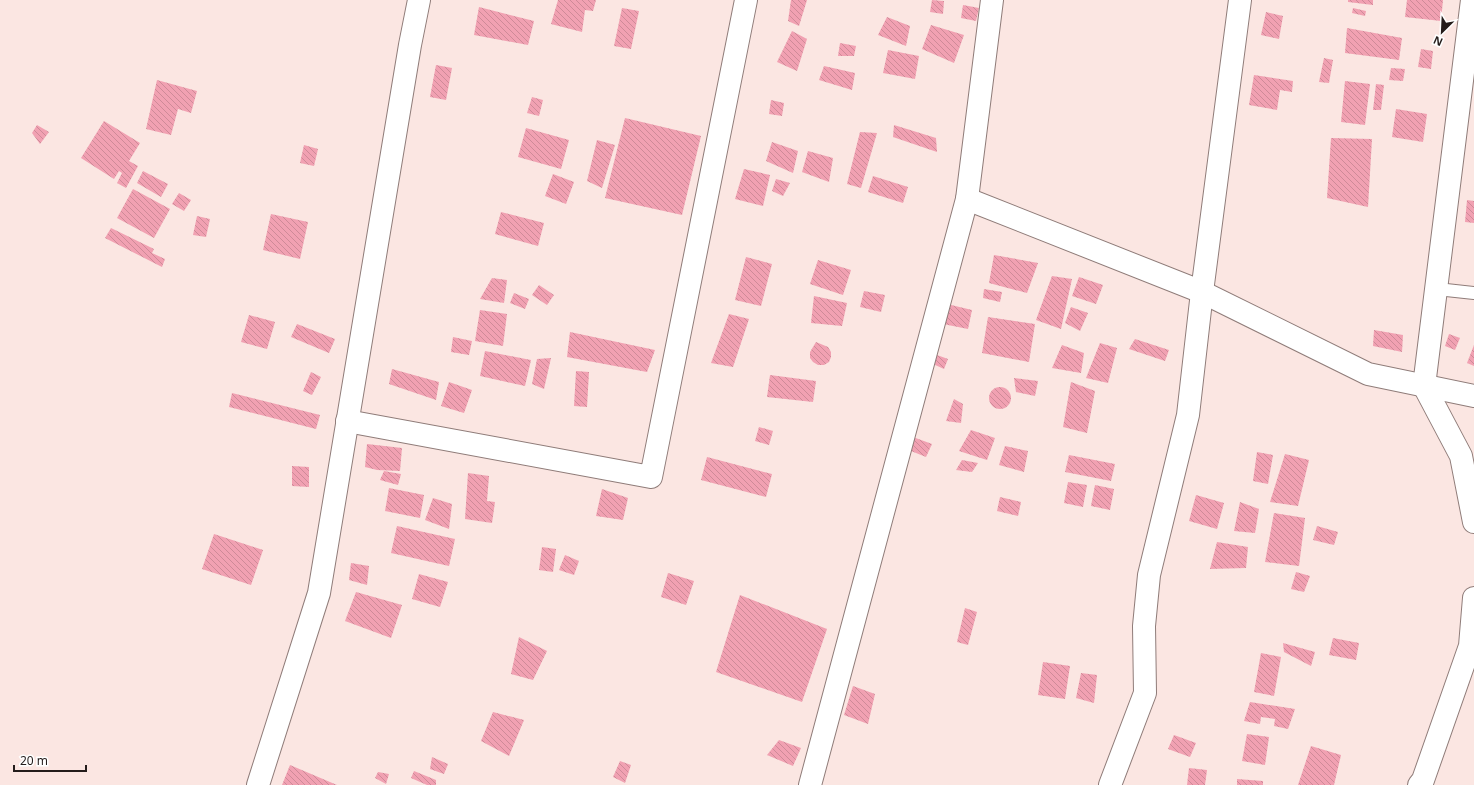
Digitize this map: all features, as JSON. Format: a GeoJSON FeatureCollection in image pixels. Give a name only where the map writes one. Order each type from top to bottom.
{"type":"FeatureCollection","features":[{"type":"Feature","properties":{"kind":"street"},"geometry":{"type":"LineString","coordinates":[[258,785],[319,593],[410,45],[419,0]]}},
{"type":"Feature","properties":{"kind":"street"},"geometry":{"type":"LineString","coordinates":[[347,421],[651,477],[746,0]]}},
{"type":"Feature","properties":{"kind":"street"},"geometry":{"type":"LineString","coordinates":[[810,785],[967,199],[992,0]]}},
{"type":"Feature","properties":{"kind":"street"},"geometry":{"type":"LineString","coordinates":[[1110,785],[1145,694],[1144,626],[1149,575],[1188,415],[1202,292],[1240,0]]}},
{"type":"Feature","properties":{"kind":"street"},"geometry":{"type":"LineString","coordinates":[[1472,0],[1424,386],[1462,456],[1474,522]]}},
{"type":"Feature","properties":{"kind":"street"},"geometry":{"type":"LineString","coordinates":[[967,199],[1202,292],[1368,374],[1474,396]]}},
{"type":"Feature","properties":{"kind":"street"},"geometry":{"type":"LineString","coordinates":[[1419,785],[1425,773],[1470,646],[1474,598]]}},
{"type":"Feature","properties":{"kind":"lane"},"geometry":{"type":"LineString","coordinates":[[1437,289],[1474,292]]}},
{"type":"Feature","properties":{"kind":"building"},"geometry":{"type":"Polygon","coordinates":[[[558,0],[596,0],[593,11],[585,10],[582,32],[551,24],[558,0]]]}},
{"type":"Feature","properties":{"kind":"building"},"geometry":{"type":"Polygon","coordinates":[[[791,0],[807,0],[799,26],[788,21],[791,0]]]}},
{"type":"Feature","properties":{"kind":"building"},"geometry":{"type":"Polygon","coordinates":[[[932,0],[944,1],[943,14],[930,12],[932,0]]]}},
{"type":"Feature","properties":{"kind":"building"},"geometry":{"type":"Polygon","coordinates":[[[1348,0],[1373,0],[1373,5],[1348,2],[1348,0]]]}},
{"type":"Feature","properties":{"kind":"building"},"geometry":{"type":"Polygon","coordinates":[[[1407,0],[1443,0],[1441,21],[1405,17],[1407,0]]]}},
{"type":"Feature","properties":{"kind":"building"},"geometry":{"type":"Polygon","coordinates":[[[963,5],[979,8],[976,21],[961,18],[963,5]]]}},
{"type":"Feature","properties":{"kind":"building"},"geometry":{"type":"Polygon","coordinates":[[[479,7],[534,21],[528,45],[474,35],[479,7]]]}},
{"type":"Feature","properties":{"kind":"building"},"geometry":{"type":"Polygon","coordinates":[[[622,8],[639,11],[631,49],[614,46],[622,8]]]}},
{"type":"Feature","properties":{"kind":"building"},"geometry":{"type":"Polygon","coordinates":[[[1353,8],[1366,11],[1365,16],[1352,13],[1353,8]]]}},
{"type":"Feature","properties":{"kind":"building"},"geometry":{"type":"Polygon","coordinates":[[[1266,12],[1283,16],[1279,39],[1261,35],[1266,12]]]}},
{"type":"Feature","properties":{"kind":"building"},"geometry":{"type":"Polygon","coordinates":[[[887,17],[910,26],[906,46],[878,35],[887,17]]]}},
{"type":"Feature","properties":{"kind":"building"},"geometry":{"type":"Polygon","coordinates":[[[931,25],[964,35],[954,63],[922,49],[931,25]]]}},
{"type":"Feature","properties":{"kind":"building"},"geometry":{"type":"Polygon","coordinates":[[[1347,28],[1402,38],[1399,60],[1345,53],[1347,28]]]}},
{"type":"Feature","properties":{"kind":"building"},"geometry":{"type":"Polygon","coordinates":[[[792,31],[807,39],[797,71],[777,62],[792,31]]]}},
{"type":"Feature","properties":{"kind":"building"},"geometry":{"type":"Polygon","coordinates":[[[840,43],[856,46],[854,56],[838,56],[840,43]]]}},
{"type":"Feature","properties":{"kind":"building"},"geometry":{"type":"Polygon","coordinates":[[[1421,49],[1433,51],[1431,69],[1418,67],[1421,49]]]}},
{"type":"Feature","properties":{"kind":"building"},"geometry":{"type":"Polygon","coordinates":[[[888,50],[919,56],[915,79],[883,73],[888,50]]]}},
{"type":"Feature","properties":{"kind":"building"},"geometry":{"type":"Polygon","coordinates":[[[1324,58],[1333,60],[1329,83],[1319,82],[1324,58]]]}},
{"type":"Feature","properties":{"kind":"building"},"geometry":{"type":"Polygon","coordinates":[[[436,65],[452,68],[446,100],[430,97],[436,65]]]}},
{"type":"Feature","properties":{"kind":"building"},"geometry":{"type":"Polygon","coordinates":[[[824,66],[855,73],[852,90],[819,80],[824,66]]]}},
{"type":"Feature","properties":{"kind":"building"},"geometry":{"type":"Polygon","coordinates":[[[1391,68],[1405,69],[1403,81],[1389,80],[1391,68]]]}},
{"type":"Feature","properties":{"kind":"building"},"geometry":{"type":"Polygon","coordinates":[[[1254,75],[1293,81],[1292,92],[1280,90],[1277,110],[1249,105],[1254,75]]]}},
{"type":"Feature","properties":{"kind":"building"},"geometry":{"type":"Polygon","coordinates":[[[157,80],[197,91],[191,113],[178,109],[171,135],[146,129],[157,80]]]}},
{"type":"Feature","properties":{"kind":"building"},"geometry":{"type":"Polygon","coordinates":[[[1345,81],[1370,84],[1365,125],[1341,122],[1345,81]]]}},
{"type":"Feature","properties":{"kind":"building"},"geometry":{"type":"Polygon","coordinates":[[[1376,84],[1384,85],[1381,110],[1373,110],[1376,84]]]}},
{"type":"Feature","properties":{"kind":"building"},"geometry":{"type":"Polygon","coordinates":[[[532,97],[543,100],[539,116],[527,113],[532,97]]]}},
{"type":"Feature","properties":{"kind":"building"},"geometry":{"type":"Polygon","coordinates":[[[771,100],[784,103],[782,116],[769,114],[771,100]]]}},
{"type":"Feature","properties":{"kind":"building"},"geometry":{"type":"Polygon","coordinates":[[[1396,109],[1427,114],[1423,142],[1392,137],[1396,109]]]}},
{"type":"Feature","properties":{"kind":"building"},"geometry":{"type":"Polygon","coordinates":[[[625,118],[701,136],[682,215],[605,198],[625,118]]]}},
{"type":"Feature","properties":{"kind":"building"},"geometry":{"type":"Polygon","coordinates":[[[104,121],[140,143],[129,161],[138,166],[126,188],[117,183],[122,173],[119,171],[114,179],[81,158],[104,121]]]}},
{"type":"Feature","properties":{"kind":"building"},"geometry":{"type":"Polygon","coordinates":[[[37,125],[49,132],[40,144],[32,133],[37,125]]]}},
{"type":"Feature","properties":{"kind":"building"},"geometry":{"type":"Polygon","coordinates":[[[894,125],[936,138],[937,152],[893,137],[894,125]]]}},
{"type":"Feature","properties":{"kind":"building"},"geometry":{"type":"Polygon","coordinates":[[[526,128],[569,140],[561,169],[518,157],[526,128]]]}},
{"type":"Feature","properties":{"kind":"building"},"geometry":{"type":"Polygon","coordinates":[[[860,132],[877,133],[861,188],[847,184],[860,132]]]}},
{"type":"Feature","properties":{"kind":"building"},"geometry":{"type":"Polygon","coordinates":[[[1331,138],[1372,139],[1368,207],[1327,198],[1331,138]]]}},
{"type":"Feature","properties":{"kind":"building"},"geometry":{"type":"Polygon","coordinates":[[[597,140],[615,145],[602,188],[587,181],[597,140]]]}},
{"type":"Feature","properties":{"kind":"building"},"geometry":{"type":"Polygon","coordinates":[[[772,142],[798,151],[793,173],[766,161],[772,142]]]}},
{"type":"Feature","properties":{"kind":"building"},"geometry":{"type":"Polygon","coordinates":[[[304,145],[318,149],[314,166],[300,163],[304,145]]]}},
{"type":"Feature","properties":{"kind":"building"},"geometry":{"type":"Polygon","coordinates":[[[808,151],[833,158],[829,182],[802,172],[808,151]]]}},
{"type":"Feature","properties":{"kind":"building"},"geometry":{"type":"Polygon","coordinates":[[[744,169],[770,175],[763,206],[735,199],[744,169]]]}},
{"type":"Feature","properties":{"kind":"building"},"geometry":{"type":"Polygon","coordinates":[[[143,171],[168,184],[161,197],[137,183],[143,171]]]}},
{"type":"Feature","properties":{"kind":"building"},"geometry":{"type":"Polygon","coordinates":[[[553,174],[574,182],[566,204],[545,196],[553,174]]]}},
{"type":"Feature","properties":{"kind":"building"},"geometry":{"type":"Polygon","coordinates":[[[873,176],[908,187],[903,203],[868,192],[873,176]]]}},
{"type":"Feature","properties":{"kind":"building"},"geometry":{"type":"Polygon","coordinates":[[[776,179],[790,183],[783,196],[772,191],[776,179]]]}},
{"type":"Feature","properties":{"kind":"building"},"geometry":{"type":"Polygon","coordinates":[[[133,189],[170,209],[154,238],[117,218],[133,189]]]}},
{"type":"Feature","properties":{"kind":"building"},"geometry":{"type":"Polygon","coordinates":[[[179,193],[191,200],[184,211],[172,204],[179,193]]]}},
{"type":"Feature","properties":{"kind":"building"},"geometry":{"type":"Polygon","coordinates":[[[1467,200],[1474,201],[1474,223],[1465,222],[1467,200]]]}},
{"type":"Feature","properties":{"kind":"building"},"geometry":{"type":"Polygon","coordinates":[[[501,212],[544,223],[538,246],[495,234],[501,212]]]}},
{"type":"Feature","properties":{"kind":"building"},"geometry":{"type":"Polygon","coordinates":[[[271,214],[308,222],[300,259],[263,250],[271,214]]]}},
{"type":"Feature","properties":{"kind":"building"},"geometry":{"type":"Polygon","coordinates":[[[197,216],[210,219],[206,237],[193,235],[197,216]]]}},
{"type":"Feature","properties":{"kind":"building"},"geometry":{"type":"Polygon","coordinates":[[[111,228],[154,249],[152,253],[165,259],[162,267],[105,238],[111,228]]]}},
{"type":"Feature","properties":{"kind":"building"},"geometry":{"type":"Polygon","coordinates":[[[994,255],[1038,263],[1027,293],[989,283],[994,255]]]}},
{"type":"Feature","properties":{"kind":"building"},"geometry":{"type":"Polygon","coordinates":[[[746,257],[772,264],[761,306],[735,300],[746,257]]]}},
{"type":"Feature","properties":{"kind":"building"},"geometry":{"type":"Polygon","coordinates":[[[818,260],[851,270],[843,295],[810,284],[818,260]]]}},
{"type":"Feature","properties":{"kind":"building"},"geometry":{"type":"Polygon","coordinates":[[[1052,276],[1072,279],[1061,329],[1036,320],[1052,276]]]}},
{"type":"Feature","properties":{"kind":"building"},"geometry":{"type":"Polygon","coordinates":[[[1079,277],[1103,285],[1096,304],[1072,296],[1079,277]]]}},
{"type":"Feature","properties":{"kind":"building"},"geometry":{"type":"Polygon","coordinates":[[[492,278],[507,280],[504,303],[480,299],[492,278]]]}},
{"type":"Feature","properties":{"kind":"building"},"geometry":{"type":"Polygon","coordinates":[[[539,285],[554,295],[547,305],[532,295],[539,285]]]}},
{"type":"Feature","properties":{"kind":"building"},"geometry":{"type":"Polygon","coordinates":[[[984,289],[1002,292],[1000,302],[983,298],[984,289]]]}},
{"type":"Feature","properties":{"kind":"building"},"geometry":{"type":"Polygon","coordinates":[[[864,291],[885,295],[881,312],[860,307],[864,291]]]}},
{"type":"Feature","properties":{"kind":"building"},"geometry":{"type":"Polygon","coordinates":[[[514,293],[529,299],[525,309],[510,303],[514,293]]]}},
{"type":"Feature","properties":{"kind":"building"},"geometry":{"type":"Polygon","coordinates":[[[814,296],[847,303],[842,326],[811,323],[814,296]]]}},
{"type":"Feature","properties":{"kind":"building"},"geometry":{"type":"Polygon","coordinates":[[[947,304],[972,310],[968,329],[943,324],[947,304]]]}},
{"type":"Feature","properties":{"kind":"building"},"geometry":{"type":"Polygon","coordinates":[[[1071,307],[1088,313],[1080,331],[1065,323],[1071,307]]]}},
{"type":"Feature","properties":{"kind":"building"},"geometry":{"type":"Polygon","coordinates":[[[480,310],[507,314],[503,346],[475,341],[480,310]]]}},
{"type":"Feature","properties":{"kind":"building"},"geometry":{"type":"Polygon","coordinates":[[[729,314],[749,319],[733,367],[711,363],[729,314]]]}},
{"type":"Feature","properties":{"kind":"building"},"geometry":{"type":"Polygon","coordinates":[[[249,315],[275,322],[267,349],[241,342],[249,315]]]}},
{"type":"Feature","properties":{"kind":"building"},"geometry":{"type":"Polygon","coordinates":[[[988,317],[1035,324],[1029,362],[982,353],[988,317]]]}},
{"type":"Feature","properties":{"kind":"building"},"geometry":{"type":"Polygon","coordinates":[[[297,324],[335,339],[329,353],[291,337],[297,324]]]}},
{"type":"Feature","properties":{"kind":"building"},"geometry":{"type":"Polygon","coordinates":[[[1374,330],[1403,335],[1402,352],[1373,346],[1374,330]]]}},
{"type":"Feature","properties":{"kind":"building"},"geometry":{"type":"Polygon","coordinates":[[[570,332],[655,350],[647,372],[567,357],[570,332]]]}},
{"type":"Feature","properties":{"kind":"building"},"geometry":{"type":"Polygon","coordinates":[[[1449,334],[1460,338],[1455,350],[1445,346],[1449,334]]]}},
{"type":"Feature","properties":{"kind":"building"},"geometry":{"type":"Polygon","coordinates":[[[453,337],[472,341],[469,355],[451,352],[453,337]]]}},
{"type":"Feature","properties":{"kind":"building"},"geometry":{"type":"Polygon","coordinates":[[[1135,339],[1169,350],[1165,361],[1129,349],[1135,339]]]}},
{"type":"Feature","properties":{"kind":"building"},"geometry":{"type":"Polygon","coordinates":[[[816,342],[828,347],[831,352],[829,362],[824,365],[818,365],[810,358],[810,352],[816,342]]]}},
{"type":"Feature","properties":{"kind":"building"},"geometry":{"type":"Polygon","coordinates":[[[1100,343],[1117,348],[1108,383],[1086,378],[1100,343]]]}},
{"type":"Feature","properties":{"kind":"building"},"geometry":{"type":"Polygon","coordinates":[[[1062,345],[1084,353],[1081,373],[1052,368],[1062,345]]]}},
{"type":"Feature","properties":{"kind":"building"},"geometry":{"type":"Polygon","coordinates":[[[1474,345],[1474,366],[1467,363],[1474,345]]]}},
{"type":"Feature","properties":{"kind":"building"},"geometry":{"type":"Polygon","coordinates":[[[485,351],[531,360],[525,386],[480,376],[485,351]]]}},
{"type":"Feature","properties":{"kind":"building"},"geometry":{"type":"Polygon","coordinates":[[[937,355],[948,359],[944,369],[933,364],[937,355]]]}},
{"type":"Feature","properties":{"kind":"building"},"geometry":{"type":"Polygon","coordinates":[[[551,358],[544,389],[532,384],[537,359],[551,358]]]}},
{"type":"Feature","properties":{"kind":"building"},"geometry":{"type":"Polygon","coordinates":[[[392,369],[439,382],[436,400],[389,384],[392,369]]]}},
{"type":"Feature","properties":{"kind":"building"},"geometry":{"type":"Polygon","coordinates":[[[576,371],[589,372],[587,407],[574,406],[576,371]]]}},
{"type":"Feature","properties":{"kind":"building"},"geometry":{"type":"Polygon","coordinates":[[[311,372],[321,377],[312,395],[303,391],[311,372]]]}},
{"type":"Feature","properties":{"kind":"building"},"geometry":{"type":"Polygon","coordinates":[[[770,375],[816,381],[813,402],[767,397],[770,375]]]}},
{"type":"Feature","properties":{"kind":"building"},"geometry":{"type":"Polygon","coordinates":[[[1014,378],[1038,381],[1035,396],[1016,392],[1014,378]]]}},
{"type":"Feature","properties":{"kind":"building"},"geometry":{"type":"Polygon","coordinates":[[[449,382],[472,390],[464,413],[441,406],[449,382]]]}},
{"type":"Feature","properties":{"kind":"building"},"geometry":{"type":"Polygon","coordinates":[[[1071,382],[1095,391],[1087,433],[1063,427],[1071,382]]]}},
{"type":"Feature","properties":{"kind":"building"},"geometry":{"type":"Polygon","coordinates":[[[1000,387],[1008,390],[1011,398],[1008,406],[1000,409],[992,406],[989,398],[992,390],[1000,387]]]}},
{"type":"Feature","properties":{"kind":"building"},"geometry":{"type":"Polygon","coordinates":[[[232,393],[320,415],[316,429],[229,407],[232,393]]]}},
{"type":"Feature","properties":{"kind":"building"},"geometry":{"type":"Polygon","coordinates":[[[954,399],[963,404],[961,423],[946,421],[954,399]]]}},
{"type":"Feature","properties":{"kind":"building"},"geometry":{"type":"Polygon","coordinates":[[[759,427],[773,431],[769,445],[755,441],[759,427]]]}},
{"type":"Feature","properties":{"kind":"building"},"geometry":{"type":"Polygon","coordinates":[[[971,430],[995,438],[987,460],[959,451],[971,430]]]}},
{"type":"Feature","properties":{"kind":"building"},"geometry":{"type":"Polygon","coordinates":[[[913,437],[932,444],[926,457],[911,451],[913,437]]]}},
{"type":"Feature","properties":{"kind":"building"},"geometry":{"type":"Polygon","coordinates":[[[367,444],[402,448],[400,471],[377,470],[365,467],[367,444]]]}},
{"type":"Feature","properties":{"kind":"building"},"geometry":{"type":"Polygon","coordinates":[[[1005,446],[1028,451],[1024,472],[999,465],[1005,446]]]}},
{"type":"Feature","properties":{"kind":"building"},"geometry":{"type":"Polygon","coordinates":[[[1257,452],[1273,455],[1268,484],[1253,481],[1257,452]]]}},
{"type":"Feature","properties":{"kind":"building"},"geometry":{"type":"Polygon","coordinates":[[[1285,454],[1309,460],[1298,506],[1270,502],[1285,454]]]}},
{"type":"Feature","properties":{"kind":"building"},"geometry":{"type":"Polygon","coordinates":[[[1069,455],[1115,464],[1111,481],[1065,472],[1069,455]]]}},
{"type":"Feature","properties":{"kind":"building"},"geometry":{"type":"Polygon","coordinates":[[[707,457],[772,474],[766,497],[701,480],[707,457]]]}},
{"type":"Feature","properties":{"kind":"building"},"geometry":{"type":"Polygon","coordinates":[[[962,460],[978,463],[972,472],[956,470],[962,460]]]}},
{"type":"Feature","properties":{"kind":"building"},"geometry":{"type":"Polygon","coordinates":[[[292,466],[309,467],[309,487],[292,486],[292,466]]]}},
{"type":"Feature","properties":{"kind":"building"},"geometry":{"type":"Polygon","coordinates":[[[384,471],[401,474],[398,485],[380,480],[384,471]]]}},
{"type":"Feature","properties":{"kind":"building"},"geometry":{"type":"Polygon","coordinates":[[[468,473],[489,476],[487,501],[495,502],[492,523],[465,519],[468,473]]]}},
{"type":"Feature","properties":{"kind":"building"},"geometry":{"type":"Polygon","coordinates":[[[1068,482],[1087,485],[1083,507],[1064,503],[1068,482]]]}},
{"type":"Feature","properties":{"kind":"building"},"geometry":{"type":"Polygon","coordinates":[[[1095,485],[1114,489],[1110,510],[1091,506],[1095,485]]]}},
{"type":"Feature","properties":{"kind":"building"},"geometry":{"type":"Polygon","coordinates":[[[389,488],[424,495],[420,518],[385,511],[389,488]]]}},
{"type":"Feature","properties":{"kind":"building"},"geometry":{"type":"Polygon","coordinates":[[[602,489],[628,498],[623,520],[596,516],[602,489]]]}},
{"type":"Feature","properties":{"kind":"building"},"geometry":{"type":"Polygon","coordinates":[[[1196,495],[1224,503],[1217,529],[1189,521],[1196,495]]]}},
{"type":"Feature","properties":{"kind":"building"},"geometry":{"type":"Polygon","coordinates":[[[1000,497],[1021,502],[1018,516],[997,511],[1000,497]]]}},
{"type":"Feature","properties":{"kind":"building"},"geometry":{"type":"Polygon","coordinates":[[[433,498],[452,504],[449,529],[425,520],[433,498]]]}},
{"type":"Feature","properties":{"kind":"building"},"geometry":{"type":"Polygon","coordinates":[[[1240,502],[1259,509],[1255,533],[1234,531],[1240,502]]]}},
{"type":"Feature","properties":{"kind":"building"},"geometry":{"type":"Polygon","coordinates":[[[1274,513],[1305,518],[1299,566],[1265,562],[1274,513]]]}},
{"type":"Feature","properties":{"kind":"building"},"geometry":{"type":"Polygon","coordinates":[[[397,526],[455,539],[449,566],[391,553],[397,526]]]}},
{"type":"Feature","properties":{"kind":"building"},"geometry":{"type":"Polygon","coordinates":[[[1317,526],[1338,532],[1334,545],[1313,540],[1317,526]]]}},
{"type":"Feature","properties":{"kind":"building"},"geometry":{"type":"Polygon","coordinates":[[[214,534],[263,550],[251,585],[202,569],[214,534]]]}},
{"type":"Feature","properties":{"kind":"building"},"geometry":{"type":"Polygon","coordinates":[[[1217,542],[1248,547],[1246,568],[1210,569],[1217,542]]]}},
{"type":"Feature","properties":{"kind":"building"},"geometry":{"type":"Polygon","coordinates":[[[542,547],[556,549],[553,572],[539,570],[542,547]]]}},
{"type":"Feature","properties":{"kind":"building"},"geometry":{"type":"Polygon","coordinates":[[[565,555],[579,561],[574,575],[559,570],[565,555]]]}},
{"type":"Feature","properties":{"kind":"building"},"geometry":{"type":"Polygon","coordinates":[[[351,563],[369,566],[367,585],[349,580],[351,563]]]}},
{"type":"Feature","properties":{"kind":"building"},"geometry":{"type":"Polygon","coordinates":[[[1296,572],[1310,576],[1304,592],[1291,589],[1296,572]]]}},
{"type":"Feature","properties":{"kind":"building"},"geometry":{"type":"Polygon","coordinates":[[[668,573],[694,581],[686,605],[661,597],[668,573]]]}},
{"type":"Feature","properties":{"kind":"building"},"geometry":{"type":"Polygon","coordinates":[[[419,574],[448,582],[440,607],[412,599],[419,574]]]}},
{"type":"Feature","properties":{"kind":"building"},"geometry":{"type":"Polygon","coordinates":[[[356,592],[402,605],[391,638],[345,621],[356,592]]]}},
{"type":"Feature","properties":{"kind":"building"},"geometry":{"type":"Polygon","coordinates":[[[740,595],[827,629],[802,702],[716,672],[740,595]]]}},
{"type":"Feature","properties":{"kind":"building"},"geometry":{"type":"Polygon","coordinates":[[[965,608],[977,612],[968,645],[957,642],[965,608]]]}},
{"type":"Feature","properties":{"kind":"building"},"geometry":{"type":"Polygon","coordinates":[[[519,637],[547,651],[533,680],[511,674],[519,637]]]}},
{"type":"Feature","properties":{"kind":"building"},"geometry":{"type":"Polygon","coordinates":[[[1333,638],[1359,643],[1356,660],[1329,655],[1333,638]]]}},
{"type":"Feature","properties":{"kind":"building"},"geometry":{"type":"Polygon","coordinates":[[[1283,643],[1315,652],[1311,666],[1284,652],[1283,643]]]}},
{"type":"Feature","properties":{"kind":"building"},"geometry":{"type":"Polygon","coordinates":[[[1261,653],[1281,657],[1274,696],[1254,692],[1261,653]]]}},
{"type":"Feature","properties":{"kind":"building"},"geometry":{"type":"Polygon","coordinates":[[[1043,662],[1070,666],[1065,699],[1038,695],[1043,662]]]}},
{"type":"Feature","properties":{"kind":"building"},"geometry":{"type":"Polygon","coordinates":[[[1081,673],[1097,675],[1094,703],[1076,698],[1081,673]]]}},
{"type":"Feature","properties":{"kind":"building"},"geometry":{"type":"Polygon","coordinates":[[[853,686],[875,694],[868,724],[844,715],[853,686]]]}},
{"type":"Feature","properties":{"kind":"building"},"geometry":{"type":"Polygon","coordinates":[[[1250,702],[1295,709],[1288,729],[1274,726],[1275,719],[1261,717],[1260,724],[1244,721],[1250,702]]]}},
{"type":"Feature","properties":{"kind":"building"},"geometry":{"type":"Polygon","coordinates":[[[493,712],[524,720],[509,756],[481,741],[493,712]]]}},
{"type":"Feature","properties":{"kind":"building"},"geometry":{"type":"Polygon","coordinates":[[[1247,734],[1269,737],[1265,765],[1242,761],[1247,734]]]}},
{"type":"Feature","properties":{"kind":"building"},"geometry":{"type":"Polygon","coordinates":[[[1174,735],[1196,743],[1190,757],[1168,749],[1174,735]]]}},
{"type":"Feature","properties":{"kind":"building"},"geometry":{"type":"Polygon","coordinates":[[[779,740],[801,748],[793,766],[767,755],[779,740]]]}},
{"type":"Feature","properties":{"kind":"building"},"geometry":{"type":"Polygon","coordinates":[[[1311,746],[1341,755],[1334,785],[1298,785],[1311,746]]]}},
{"type":"Feature","properties":{"kind":"building"},"geometry":{"type":"Polygon","coordinates":[[[432,757],[448,764],[444,774],[430,769],[432,757]]]}},
{"type":"Feature","properties":{"kind":"building"},"geometry":{"type":"Polygon","coordinates":[[[620,761],[631,765],[625,783],[613,777],[620,761]]]}},
{"type":"Feature","properties":{"kind":"building"},"geometry":{"type":"Polygon","coordinates":[[[290,765],[337,785],[282,785],[290,765]]]}},
{"type":"Feature","properties":{"kind":"building"},"geometry":{"type":"Polygon","coordinates":[[[1189,768],[1207,770],[1205,785],[1187,785],[1189,768]]]}},
{"type":"Feature","properties":{"kind":"building"},"geometry":{"type":"Polygon","coordinates":[[[414,771],[436,780],[436,785],[427,785],[411,778],[414,771]]]}},
{"type":"Feature","properties":{"kind":"building"},"geometry":{"type":"Polygon","coordinates":[[[378,772],[389,774],[386,784],[375,778],[378,772]]]}},
{"type":"Feature","properties":{"kind":"building"},"geometry":{"type":"Polygon","coordinates":[[[1237,779],[1263,781],[1263,785],[1237,785],[1237,779]]]}}]}
